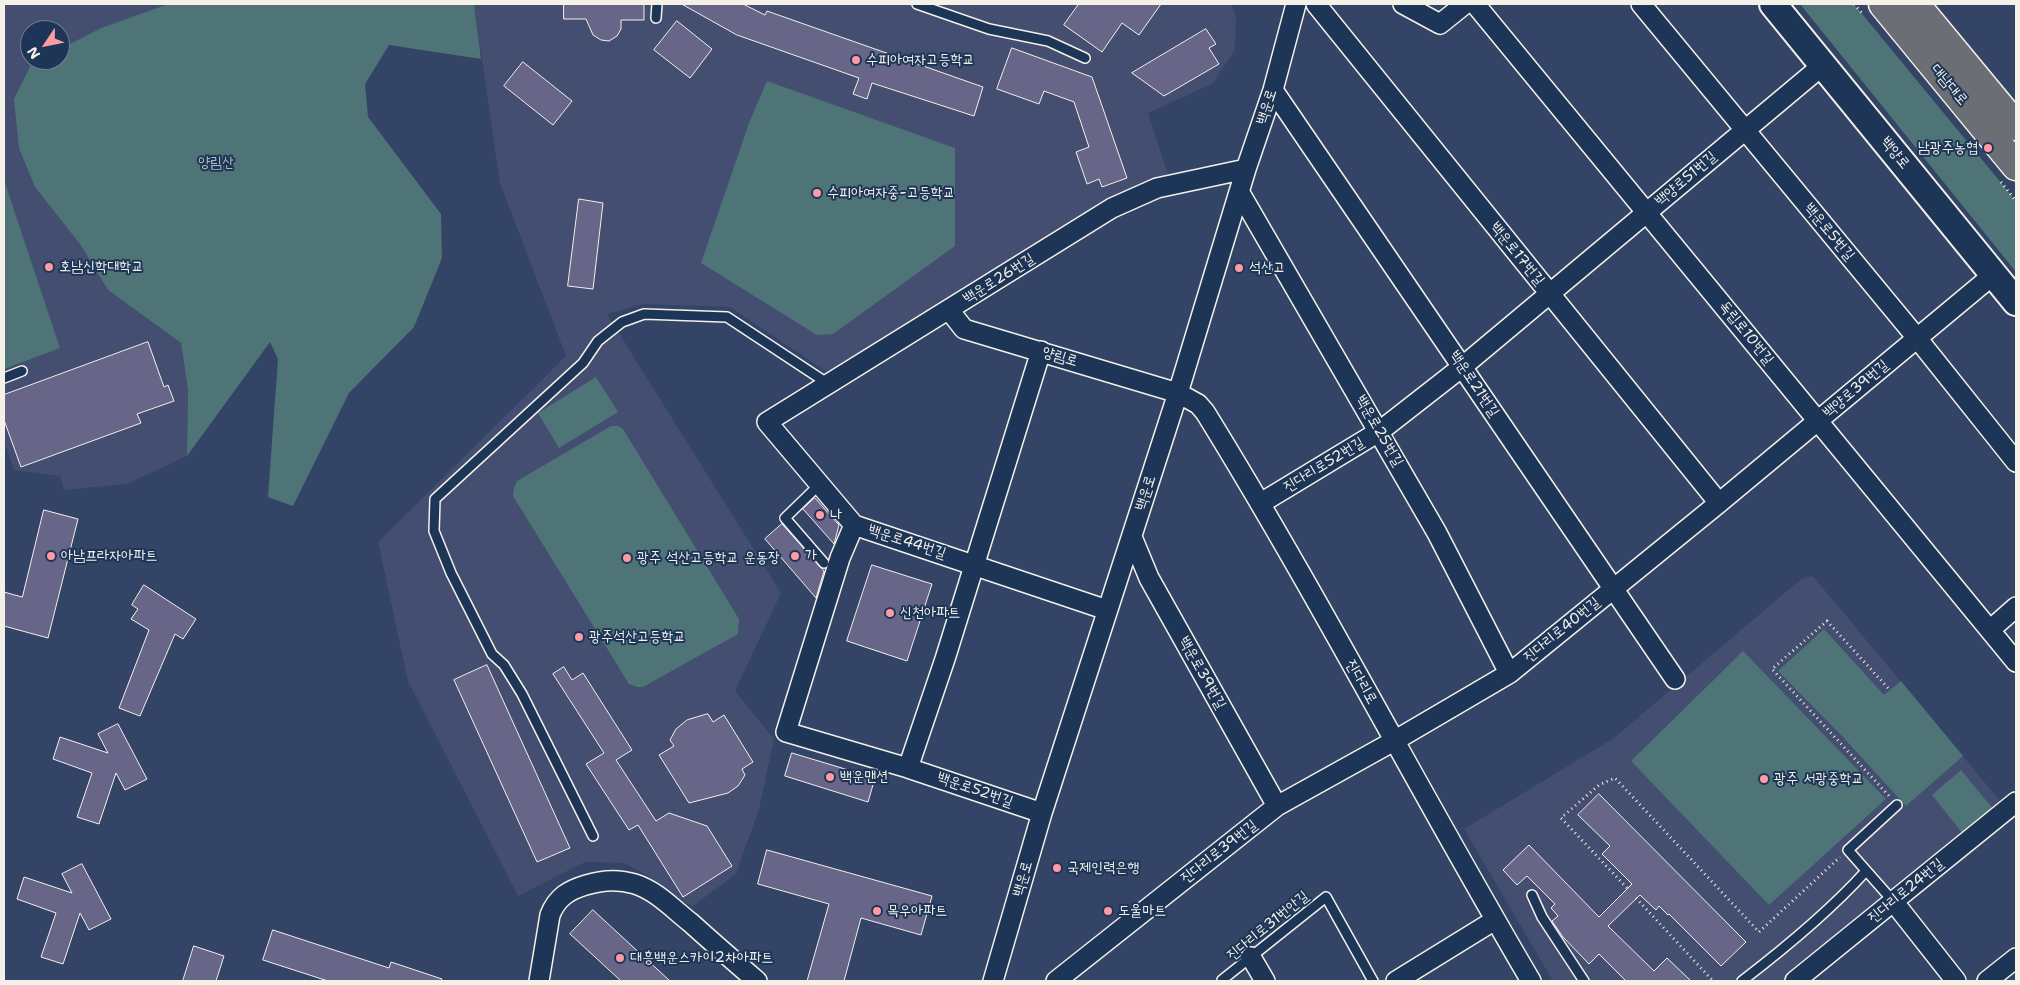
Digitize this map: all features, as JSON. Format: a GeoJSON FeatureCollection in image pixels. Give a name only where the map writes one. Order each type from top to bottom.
{"type":"FeatureCollection","features":[{"type":"Feature","properties":{"kind":"main road","name":"대남대로"},"geometry":{"type":"LineString","coordinates":[[1882,4],[2016,166]]}},
{"type":"Feature","properties":{"kind":"main road","name":"대남대로"},"geometry":{"type":"LineString","coordinates":[[1915,4],[2016,126]]}},
{"type":"Feature","properties":{"kind":"street","name":"백운로"},"geometry":{"type":"LineString","coordinates":[[993,981],[1042,813],[1132,537],[1246,169],[1273,90],[1296,4]]}},
{"type":"Feature","properties":{"kind":"street","name":"백운로17번길"},"geometry":{"type":"LineString","coordinates":[[1316,4],[1719,503]]}},
{"type":"Feature","properties":{"kind":"street"},"geometry":{"type":"LineString","coordinates":[[1411,8],[1440,24],[1465,4]]}},
{"type":"Feature","properties":{"kind":"street","name":"독립로10번길"},"geometry":{"type":"LineString","coordinates":[[1475,4],[2016,662]]}},
{"type":"Feature","properties":{"kind":"street","name":"백운로5번길"},"geometry":{"type":"LineString","coordinates":[[1641,4],[1917,338],[2016,462]]}},
{"type":"Feature","properties":{"kind":"street","name":"백양로"},"geometry":{"type":"LineString","coordinates":[[1773,4],[2016,302]]}},
{"type":"Feature","properties":{"kind":"street","name":"백양로51번길"},"geometry":{"type":"LineString","coordinates":[[1550,294],[1823,65]]}},
{"type":"Feature","properties":{"kind":"street","name":"백운로21번길"},"geometry":{"type":"LineString","coordinates":[[1273,90],[1675,679]]}},
{"type":"Feature","properties":{"kind":"street","name":"백운로26번길"},"geometry":{"type":"LineString","coordinates":[[767,422],[827,383],[949,310],[1112,208],[1157,188],[1246,169]]}},
{"type":"Feature","properties":{"kind":"street","name":"백운로25번길"},"geometry":{"type":"LineString","coordinates":[[1240,193],[1380,431],[1437,533],[1509,674]]}},
{"type":"Feature","properties":{"kind":"street","name":"백양로39번길"},"geometry":{"type":"LineString","coordinates":[[1719,503],[1993,275]]}},
{"type":"Feature","properties":{"kind":"street","name":"진다리로52번길"},"geometry":{"type":"LineString","coordinates":[[1261,503],[1380,431],[1462,367],[1550,294]]}},
{"type":"Feature","properties":{"kind":"street","name":"양림로"},"geometry":{"type":"LineString","coordinates":[[949,310],[964,328],[1178,393]]}},
{"type":"Feature","properties":{"kind":"street"},"geometry":{"type":"LineString","coordinates":[[908,768],[945,659],[1041,351]]}},
{"type":"Feature","properties":{"kind":"street","name":"진다리로"},"geometry":{"type":"LineString","coordinates":[[1178,393],[1198,404],[1205,412],[1261,503],[1531,981]]}},
{"type":"Feature","properties":{"kind":"street","name":"백운로44번길"},"geometry":{"type":"LineString","coordinates":[[767,422],[854,525],[1107,610]]}},
{"type":"Feature","properties":{"kind":"street","name":"진다리로40번길"},"geometry":{"type":"LineString","coordinates":[[1394,741],[1509,674],[1719,503]]}},
{"type":"Feature","properties":{"kind":"street","name":"백운로52번길"},"geometry":{"type":"LineString","coordinates":[[854,525],[840,558],[786,732],[908,768],[1042,813]]}},
{"type":"Feature","properties":{"kind":"street","name":"백운로39번길"},"geometry":{"type":"LineString","coordinates":[[1132,537],[1149,578],[1277,806]]}},
{"type":"Feature","properties":{"kind":"street"},"geometry":{"type":"LineString","coordinates":[[1990,630],[2016,608]]}},
{"type":"Feature","properties":{"kind":"street","name":"진다리로39번길"},"geometry":{"type":"LineString","coordinates":[[1056,981],[1277,806],[1394,741]]}},
{"type":"Feature","properties":{"kind":"street","name":"진다리로24번길"},"geometry":{"type":"LineString","coordinates":[[1796,981],[2016,802]]}},
{"type":"Feature","properties":{"kind":"street"},"geometry":{"type":"LineString","coordinates":[[539,981],[553,906],[559,898],[573,888],[613,881],[636,884],[658,896],[756,981]]}},
{"type":"Feature","properties":{"kind":"street"},"geometry":{"type":"LineString","coordinates":[[1893,901],[1956,981]]}},
{"type":"Feature","properties":{"kind":"street"},"geometry":{"type":"LineString","coordinates":[[1396,981],[1495,920]]}},
{"type":"Feature","properties":{"kind":"street"},"geometry":{"type":"LineString","coordinates":[[1251,957],[1265,981]]}},
{"type":"Feature","properties":{"kind":"street"},"geometry":{"type":"LineString","coordinates":[[1987,981],[2016,958]]}},
{"type":"Feature","properties":{"kind":"lane"},"geometry":{"type":"LineString","coordinates":[[656,18],[657,4]]}},
{"type":"Feature","properties":{"kind":"lane"},"geometry":{"type":"LineString","coordinates":[[917,4],[989,30],[1048,41],[1085,58]]}},
{"type":"Feature","properties":{"kind":"lane"},"geometry":{"type":"LineString","coordinates":[[593,836],[522,694],[504,665],[492,654],[451,573],[434,531],[435,499],[583,363],[598,341],[622,322],[644,314],[727,317],[827,383]]}},
{"type":"Feature","properties":{"kind":"lane"},"geometry":{"type":"LineString","coordinates":[[4,378],[22,371]]}},
{"type":"Feature","properties":{"kind":"lane"},"geometry":{"type":"LineString","coordinates":[[820,484],[785,518],[824,563]]}},
{"type":"Feature","properties":{"kind":"lane"},"geometry":{"type":"LineString","coordinates":[[1893,901],[1848,850],[1897,805]]}},
{"type":"Feature","properties":{"kind":"lane"},"geometry":{"type":"LineString","coordinates":[[1742,981],[1777,954],[1866,871]]}},
{"type":"Feature","properties":{"kind":"lane"},"geometry":{"type":"LineString","coordinates":[[1532,895],[1542,917],[1584,981]]}},
{"type":"Feature","properties":{"kind":"lane","name":"진다리로31번안길"},"geometry":{"type":"LineString","coordinates":[[1222,980],[1326,897],[1373,981]]}},
{"type":"Feature","properties":{"kind":"path"},"geometry":{"type":"LineString","coordinates":[[1888,688],[1827,621],[1772,669],[1897,805]]}},
{"type":"Feature","properties":{"kind":"path"},"geometry":{"type":"LineString","coordinates":[[1627,888],[1561,818],[1599,785],[1616,778],[1759,932],[1848,850]]}},
{"type":"Feature","properties":{"kind":"path"},"geometry":{"type":"LineString","coordinates":[[1636,898],[1713,981]]}},
{"type":"Feature","properties":{"kind":"shaded area","name":"호남신학대학교"},"geometry":{"type":"Polygon","coordinates":[[[4,4],[168,4],[101,28],[70,44],[70,20],[20,20],[20,70],[32,70],[80,244],[108,290],[181,343],[188,390],[187,456],[127,484],[64,490],[60,476],[14,470],[6,446],[4,447],[4,4]]]}},
{"type":"Feature","properties":{"kind":"shaded area"},"geometry":{"type":"Polygon","coordinates":[[[474,4],[1231,4],[1236,18],[1235,50],[1212,84],[1148,113],[1168,175],[1108,202],[827,372],[730,307],[644,304],[607,314],[781,593],[735,691],[774,739],[759,809],[736,874],[692,907],[647,875],[624,863],[585,862],[518,896],[408,681],[378,542],[566,356],[500,183],[474,4]]]}},
{"type":"Feature","properties":{"kind":"shaded area","name":"광주 서광중학교"},"geometry":{"type":"Polygon","coordinates":[[[1813,576],[2001,802],[1877,908],[1781,981],[1553,981],[1464,829],[1614,738],[1801,579],[1813,576]]]}},
{"type":"Feature","properties":{"kind":"green space","name":"양림산"},"geometry":{"type":"Polygon","coordinates":[[[168,4],[474,4],[481,59],[389,45],[365,84],[368,117],[441,214],[442,258],[414,327],[349,393],[293,506],[268,497],[278,359],[270,342],[187,456],[188,390],[181,343],[108,290],[80,244],[35,187],[19,148],[14,99],[28,70],[70,70],[70,44],[101,28],[168,4]]]}},
{"type":"Feature","properties":{"kind":"green space"},"geometry":{"type":"Polygon","coordinates":[[[1800,4],[1854,4],[2016,201],[2016,272],[1800,4]]]}},
{"type":"Feature","properties":{"kind":"green space"},"geometry":{"type":"Polygon","coordinates":[[[767,81],[955,148],[955,246],[833,334],[817,335],[701,263],[749,123],[767,81]]]}},
{"type":"Feature","properties":{"kind":"green space"},"geometry":{"type":"Polygon","coordinates":[[[4,180],[60,348],[4,369],[4,180]]]}},
{"type":"Feature","properties":{"kind":"green space"},"geometry":{"type":"Polygon","coordinates":[[[596,377],[618,412],[559,448],[538,413],[596,377]]]}},
{"type":"Feature","properties":{"kind":"green space","name":"광주 석산고등학교 운동장"},"geometry":{"type":"Polygon","coordinates":[[[611,426],[618,426],[623,429],[739,619],[738,634],[643,687],[629,684],[513,496],[517,481],[611,426]]]}},
{"type":"Feature","properties":{"kind":"green space"},"geometry":{"type":"Polygon","coordinates":[[[1824,629],[1884,695],[1901,681],[1963,756],[1906,806],[1842,736],[1778,671],[1824,629]]]}},
{"type":"Feature","properties":{"kind":"green space"},"geometry":{"type":"Polygon","coordinates":[[[1743,651],[1886,799],[1769,905],[1631,761],[1743,651]]]}},
{"type":"Feature","properties":{"kind":"green space"},"geometry":{"type":"Polygon","coordinates":[[[1961,770],[1993,809],[1963,834],[1932,795],[1961,770]]]}},
{"type":"Feature","properties":{"kind":"building"},"geometry":{"type":"Polygon","coordinates":[[[564,4],[644,4],[644,20],[621,20],[621,29],[617,36],[609,41],[601,40],[593,35],[586,19],[564,19],[564,4]]]}},
{"type":"Feature","properties":{"kind":"building","name":"수피아여자고등학교"},"geometry":{"type":"Polygon","coordinates":[[[682,4],[743,4],[765,15],[767,11],[983,87],[974,116],[872,83],[867,99],[853,94],[859,78],[737,35],[682,4]]]}},
{"type":"Feature","properties":{"kind":"building"},"geometry":{"type":"Polygon","coordinates":[[[1079,4],[1161,4],[1139,35],[1122,23],[1102,52],[1064,25],[1079,4]]]}},
{"type":"Feature","properties":{"kind":"building"},"geometry":{"type":"Polygon","coordinates":[[[677,21],[712,49],[690,78],[654,50],[677,21]]]}},
{"type":"Feature","properties":{"kind":"building"},"geometry":{"type":"Polygon","coordinates":[[[1206,29],[1216,44],[1209,48],[1219,64],[1164,96],[1132,73],[1206,29]]]}},
{"type":"Feature","properties":{"kind":"building"},"geometry":{"type":"Polygon","coordinates":[[[1012,48],[1092,77],[1127,178],[1102,187],[1099,179],[1087,184],[1076,152],[1089,147],[1074,102],[1044,91],[1039,104],[997,89],[1012,48]]]}},
{"type":"Feature","properties":{"kind":"building"},"geometry":{"type":"Polygon","coordinates":[[[523,62],[572,101],[553,125],[504,86],[523,62]]]}},
{"type":"Feature","properties":{"kind":"building"},"geometry":{"type":"Polygon","coordinates":[[[579,199],[603,203],[593,289],[568,286],[579,199]]]}},
{"type":"Feature","properties":{"kind":"building"},"geometry":{"type":"Polygon","coordinates":[[[148,342],[164,387],[168,385],[174,401],[137,414],[141,423],[21,467],[4,420],[4,395],[148,342]]]}},
{"type":"Feature","properties":{"kind":"building","name":"나"},"geometry":{"type":"Polygon","coordinates":[[[815,498],[839,525],[834,544],[803,509],[815,498]]]}},
{"type":"Feature","properties":{"kind":"building","name":"아남프라자아파트"},"geometry":{"type":"Polygon","coordinates":[[[44,510],[78,519],[48,638],[4,626],[4,592],[22,597],[44,510]]]}},
{"type":"Feature","properties":{"kind":"building","name":"가"},"geometry":{"type":"Polygon","coordinates":[[[782,524],[824,571],[816,598],[765,539],[782,524]]]}},
{"type":"Feature","properties":{"kind":"building","name":"신천아파트"},"geometry":{"type":"Polygon","coordinates":[[[872,565],[932,584],[907,661],[847,641],[872,565]]]}},
{"type":"Feature","properties":{"kind":"building"},"geometry":{"type":"Polygon","coordinates":[[[144,585],[196,619],[183,639],[175,634],[140,716],[119,708],[149,630],[131,619],[138,609],[132,605],[144,585]]]}},
{"type":"Feature","properties":{"kind":"building"},"geometry":{"type":"Polygon","coordinates":[[[487,665],[570,848],[537,862],[454,680],[487,665]]]}},
{"type":"Feature","properties":{"kind":"building"},"geometry":{"type":"Polygon","coordinates":[[[564,667],[572,680],[583,673],[632,750],[616,760],[656,821],[669,813],[707,826],[732,866],[683,897],[638,825],[629,830],[586,764],[604,753],[553,674],[564,667]]]}},
{"type":"Feature","properties":{"kind":"building"},"geometry":{"type":"Polygon","coordinates":[[[708,714],[713,722],[724,715],[753,762],[742,769],[745,775],[738,786],[728,793],[689,803],[659,755],[674,746],[670,740],[676,729],[687,720],[708,714]]]}},
{"type":"Feature","properties":{"kind":"building"},"geometry":{"type":"Polygon","coordinates":[[[118,724],[147,779],[125,790],[116,773],[99,824],[77,817],[92,773],[53,759],[60,737],[108,753],[98,734],[118,724]]]}},
{"type":"Feature","properties":{"kind":"building","name":"백운맨션"},"geometry":{"type":"Polygon","coordinates":[[[792,753],[875,778],[868,802],[785,776],[792,753]]]}},
{"type":"Feature","properties":{"kind":"building"},"geometry":{"type":"Polygon","coordinates":[[[1599,794],[1746,942],[1721,966],[1669,914],[1659,906],[1656,910],[1640,895],[1608,926],[1654,971],[1667,958],[1691,981],[1626,981],[1599,954],[1589,964],[1563,937],[1552,921],[1558,916],[1551,908],[1555,904],[1527,876],[1517,885],[1503,870],[1529,845],[1599,917],[1632,884],[1602,854],[1610,846],[1578,815],[1599,794]]]}},
{"type":"Feature","properties":{"kind":"building","name":"목우아파트"},"geometry":{"type":"Polygon","coordinates":[[[767,850],[932,896],[921,935],[861,918],[844,981],[807,981],[829,904],[758,884],[767,850]]]}},
{"type":"Feature","properties":{"kind":"building"},"geometry":{"type":"Polygon","coordinates":[[[82,864],[111,919],[89,930],[80,913],[63,964],[41,957],[56,913],[17,899],[24,877],[72,893],[62,874],[82,864]]]}},
{"type":"Feature","properties":{"kind":"building","name":"대흥백운스카이2차아파트"},"geometry":{"type":"Polygon","coordinates":[[[593,910],[670,981],[621,981],[570,934],[593,910]]]}},
{"type":"Feature","properties":{"kind":"building"},"geometry":{"type":"Polygon","coordinates":[[[273,930],[389,968],[391,962],[442,979],[441,981],[328,981],[263,960],[273,930]]]}},
{"type":"Feature","properties":{"kind":"building"},"geometry":{"type":"Polygon","coordinates":[[[194,946],[224,956],[216,981],[183,981],[194,946]]]}},
{"type":"Feature","properties":{"kind":"place","name":"수피아여자고등학교"},"geometry":{"type":"Point","coordinates":[856,60]}},
{"type":"Feature","properties":{"kind":"place","name":"남광주농협"},"geometry":{"type":"Point","coordinates":[1988,148]}},
{"type":"Feature","properties":{"kind":"place","name":"수피아여자중-고등학교"},"geometry":{"type":"Point","coordinates":[817,193]}},
{"type":"Feature","properties":{"kind":"place","name":"호남신학대학교"},"geometry":{"type":"Point","coordinates":[49,267]}},
{"type":"Feature","properties":{"kind":"place","name":"석산고"},"geometry":{"type":"Point","coordinates":[1239,268]}},
{"type":"Feature","properties":{"kind":"place","name":"나"},"geometry":{"type":"Point","coordinates":[820,515]}},
{"type":"Feature","properties":{"kind":"place","name":"아남프라자아파트"},"geometry":{"type":"Point","coordinates":[51,556]}},
{"type":"Feature","properties":{"kind":"place","name":"가"},"geometry":{"type":"Point","coordinates":[795,556]}},
{"type":"Feature","properties":{"kind":"place","name":"광주 석산고등학교 운동장"},"geometry":{"type":"Point","coordinates":[627,558]}},
{"type":"Feature","properties":{"kind":"place","name":"신천아파트"},"geometry":{"type":"Point","coordinates":[890,613]}},
{"type":"Feature","properties":{"kind":"place","name":"광주석산고등학교"},"geometry":{"type":"Point","coordinates":[579,637]}},
{"type":"Feature","properties":{"kind":"place","name":"백운맨션"},"geometry":{"type":"Point","coordinates":[830,777]}},
{"type":"Feature","properties":{"kind":"place","name":"광주 서광중학교"},"geometry":{"type":"Point","coordinates":[1764,779]}},
{"type":"Feature","properties":{"kind":"place","name":"국제인력은행"},"geometry":{"type":"Point","coordinates":[1057,868]}},
{"type":"Feature","properties":{"kind":"place","name":"목우아파트"},"geometry":{"type":"Point","coordinates":[877,911]}},
{"type":"Feature","properties":{"kind":"place","name":"도울마트"},"geometry":{"type":"Point","coordinates":[1108,911]}},
{"type":"Feature","properties":{"kind":"place","name":"대흥백운스카이2차아파트"},"geometry":{"type":"Point","coordinates":[620,958]}}]}
